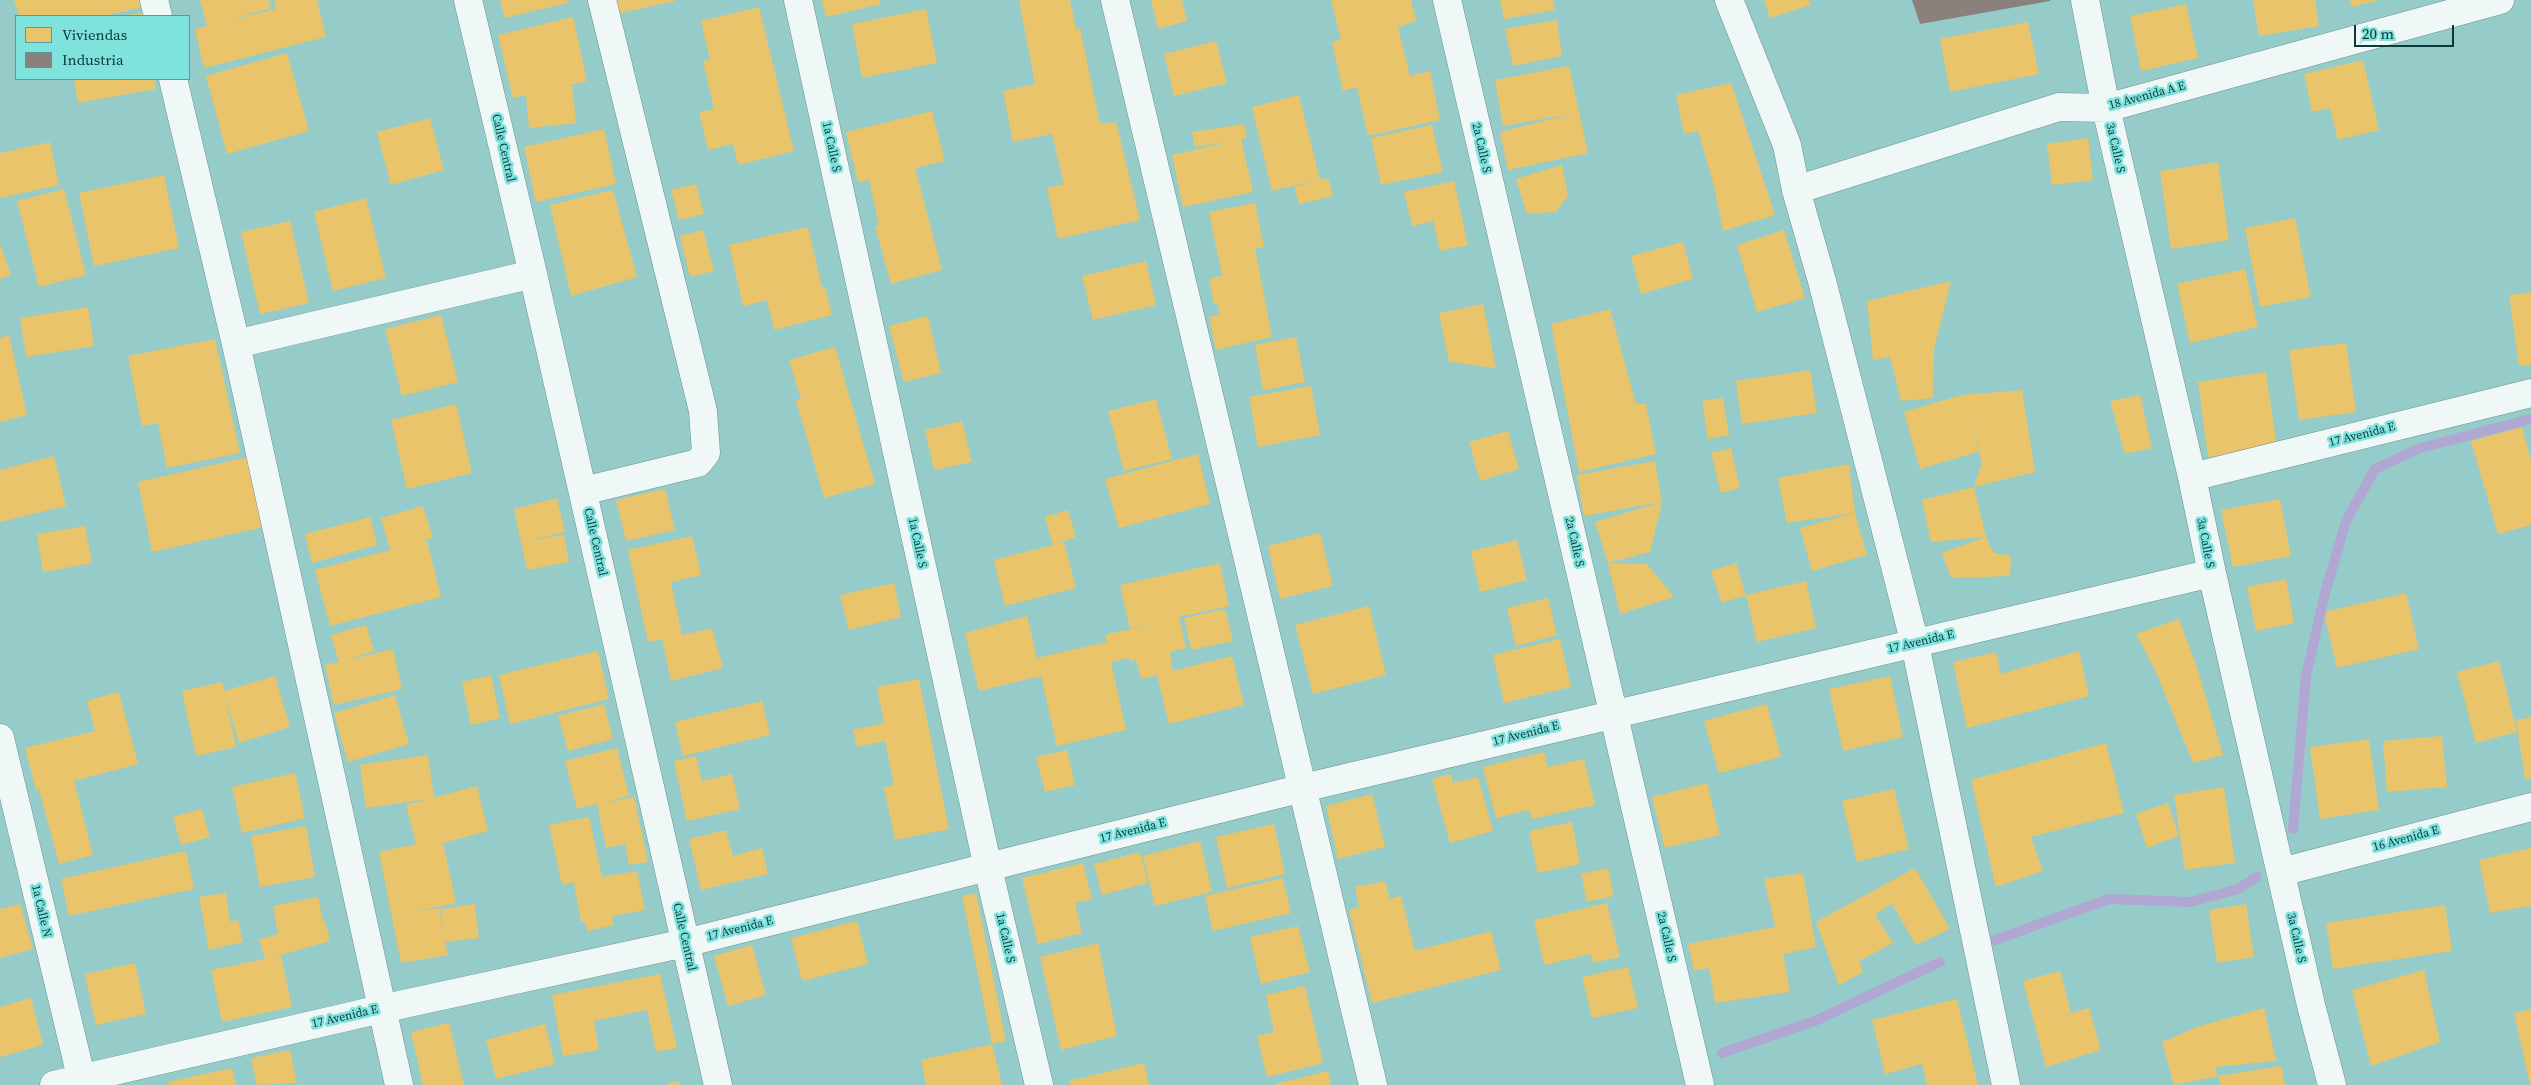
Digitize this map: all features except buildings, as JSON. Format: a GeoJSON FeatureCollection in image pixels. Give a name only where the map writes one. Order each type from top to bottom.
{"type":"FeatureCollection","features":[{"type":"Feature","properties":{"kind":"street"},"geometry":{"type":"LineString","coordinates":[[154,0],[158,15]]}},
{"type":"Feature","properties":{"kind":"street","name":"Calle Central"},"geometry":{"type":"LineString","coordinates":[[468,0],[533,274],[718,1085]]}},
{"type":"Feature","properties":{"kind":"street"},"geometry":{"type":"LineString","coordinates":[[583,491],[698,463],[706,453],[703,411],[602,0]]}},
{"type":"Feature","properties":{"kind":"street","name":"1a Calle S"},"geometry":{"type":"LineString","coordinates":[[798,0],[988,868],[1039,1085]]}},
{"type":"Feature","properties":{"kind":"street"},"geometry":{"type":"LineString","coordinates":[[1115,0],[1373,1085]]}},
{"type":"Feature","properties":{"kind":"street","name":"2a Calle S"},"geometry":{"type":"LineString","coordinates":[[1447,0],[1700,1085]]}},
{"type":"Feature","properties":{"kind":"street"},"geometry":{"type":"LineString","coordinates":[[1729,0],[1786,145],[1796,190],[1824,290],[1915,644],[2006,1085]]}},
{"type":"Feature","properties":{"kind":"street","name":"3a Calle S"},"geometry":{"type":"LineString","coordinates":[[2085,0],[2106,108],[2192,477],[2212,573],[2311,1005],[2332,1085]]}},
{"type":"Feature","properties":{"kind":"street","name":"18 Avenida A E"},"geometry":{"type":"LineString","coordinates":[[1796,190],[2059,107],[2106,108],[2500,0]]}},
{"type":"Feature","properties":{"kind":"street"},"geometry":{"type":"LineString","coordinates":[[173,80],[236,344],[399,1085]]}},
{"type":"Feature","properties":{"kind":"street"},"geometry":{"type":"LineString","coordinates":[[236,344],[533,274]]}},
{"type":"Feature","properties":{"kind":"street","name":"17 Avenida E"},"geometry":{"type":"LineString","coordinates":[[2192,477],[2531,393]]}},
{"type":"Feature","properties":{"kind":"street","name":"17 Avenida E"},"geometry":{"type":"LineString","coordinates":[[54,1085],[82,1082],[381,1009],[685,943],[1303,788],[1613,713],[1915,644],[2212,573]]}},
{"type":"Feature","properties":{"kind":"street","name":"1a Calle N"},"geometry":{"type":"LineString","coordinates":[[2,753],[82,1082]]}},
{"type":"Feature","properties":{"kind":"street","name":"16 Avenida E"},"geometry":{"type":"LineString","coordinates":[[2282,872],[2531,807]]}},
{"type":"Feature","properties":{"kind":"waterway"},"geometry":{"type":"LineString","coordinates":[[2293,829],[2306,676],[2325,593],[2346,521],[2375,469],[2420,448],[2531,419]]}},
{"type":"Feature","properties":{"kind":"waterway"},"geometry":{"type":"LineString","coordinates":[[1995,940],[2109,899],[2191,902],[2238,889],[2257,877]]}},
{"type":"Feature","properties":{"kind":"waterway"},"geometry":{"type":"LineString","coordinates":[[1722,1053],[1817,1020],[1940,962]]}}]}
